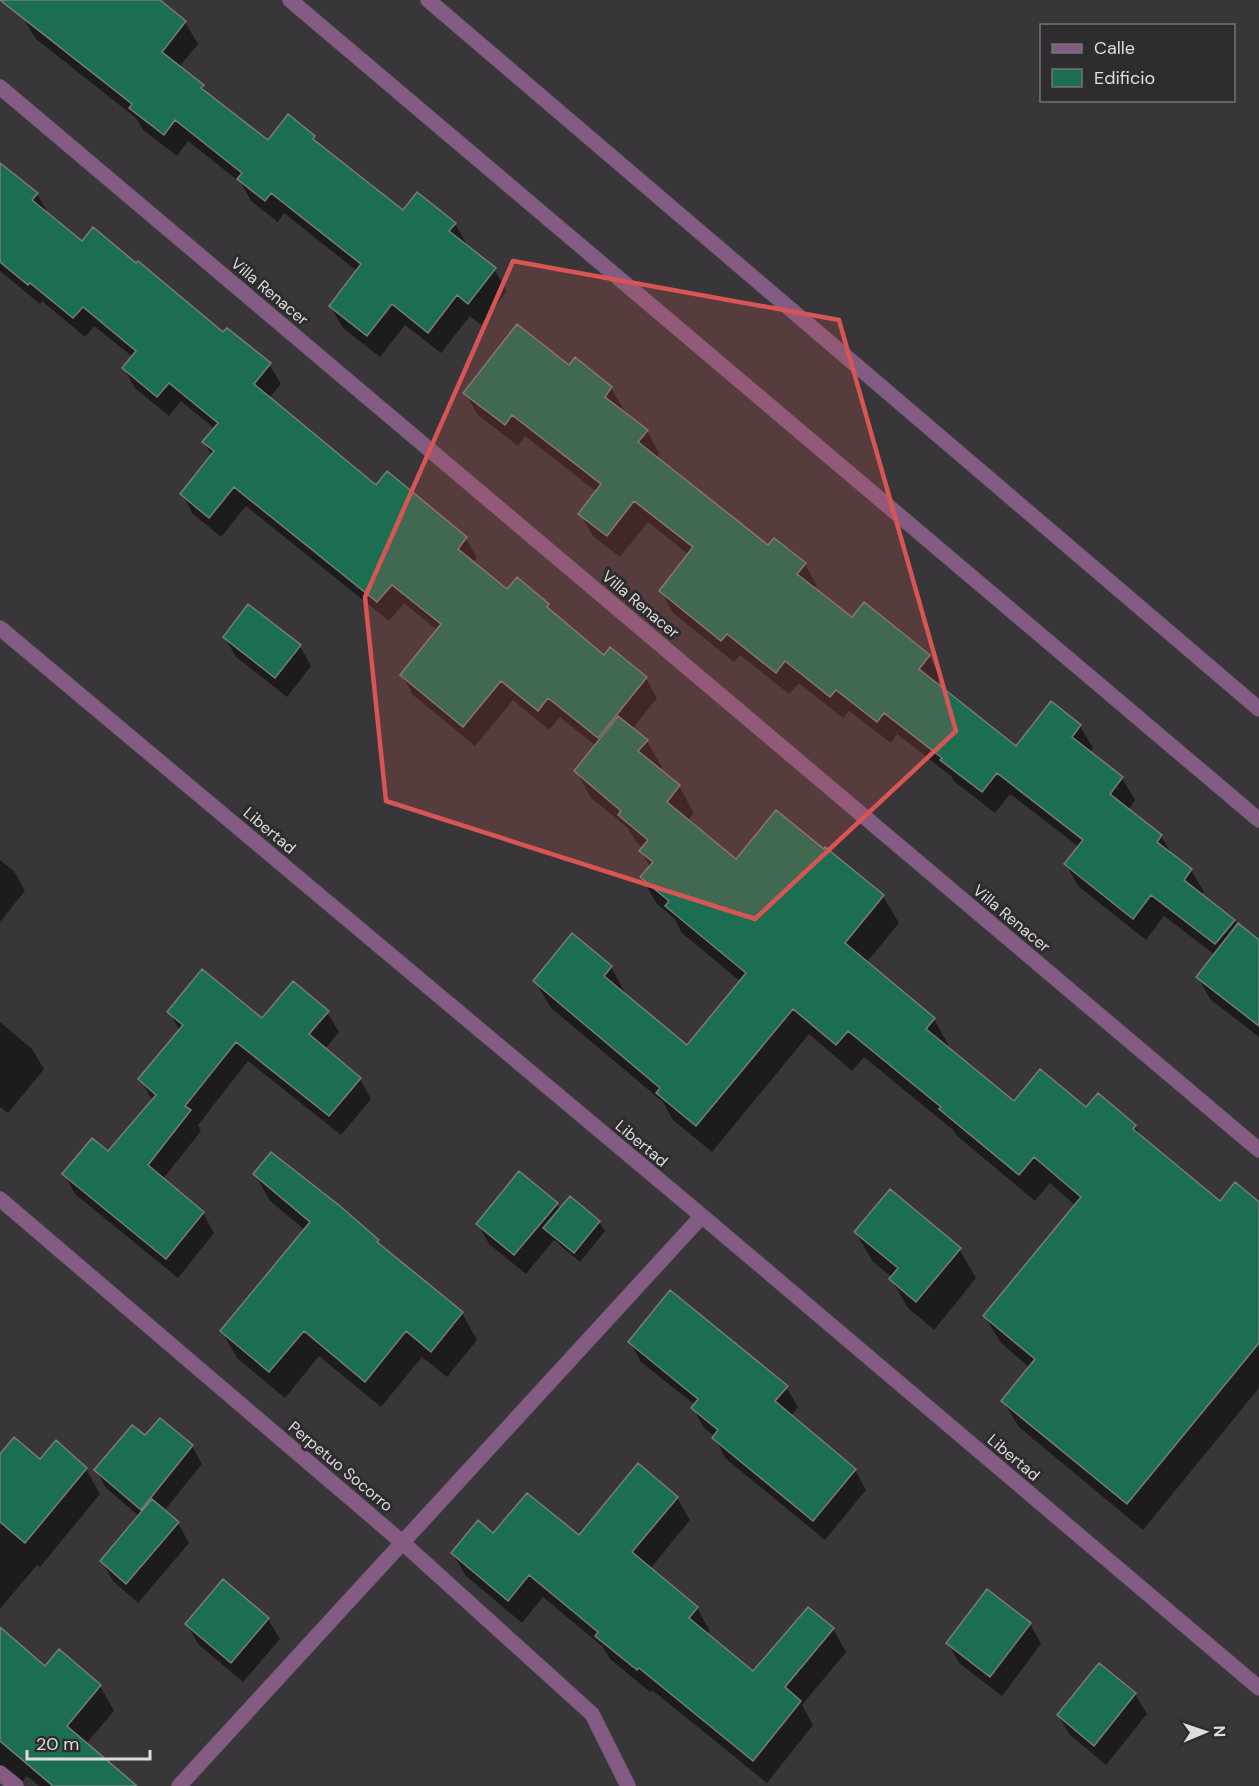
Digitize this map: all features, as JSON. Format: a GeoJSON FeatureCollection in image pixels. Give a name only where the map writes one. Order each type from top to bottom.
{"type":"FeatureCollection","features":[{"type":"Feature","properties":{"kind":"street"},"geometry":{"type":"LineString","coordinates":[[290,0],[1259,820]]}},
{"type":"Feature","properties":{"kind":"street"},"geometry":{"type":"LineString","coordinates":[[428,0],[1259,709]]}},
{"type":"Feature","properties":{"kind":"street","name":"Villa Renacer"},"geometry":{"type":"LineString","coordinates":[[0,87],[1259,1150]]}},
{"type":"Feature","properties":{"kind":"street","name":"Libertad"},"geometry":{"type":"LineString","coordinates":[[0,628],[702,1216],[1259,1688]]}},
{"type":"Feature","properties":{"kind":"street","name":"Perpetuo Socorro"},"geometry":{"type":"LineString","coordinates":[[0,1199],[403,1543],[592,1714],[628,1786]]}},
{"type":"Feature","properties":{"kind":"street"},"geometry":{"type":"LineString","coordinates":[[179,1786],[702,1216]]}},
{"type":"Feature","properties":{"kind":"street"},"geometry":{"type":"LineString","coordinates":[[0,1773],[16,1786]]}},
{"type":"Feature","properties":{"kind":"highlighted area"},"geometry":{"type":"Polygon","coordinates":[[[513,261],[839,320],[956,731],[755,919],[386,801],[365,597],[513,261]]]}},
{"type":"Feature","properties":{"kind":"building"},"geometry":{"type":"Polygon","coordinates":[[[0,0],[160,0],[186,21],[162,52],[204,85],[201,88],[268,140],[288,114],[315,136],[313,139],[403,210],[417,192],[456,223],[449,231],[496,268],[468,304],[457,295],[428,333],[392,304],[367,336],[329,306],[361,264],[271,193],[265,201],[237,179],[242,173],[175,120],[164,135],[129,108],[132,104],[0,0]]]}},
{"type":"Feature","properties":{"kind":"building"},"geometry":{"type":"Polygon","coordinates":[[[0,163],[38,193],[32,200],[82,241],[93,227],[136,263],[138,261],[223,332],[227,328],[271,363],[254,384],[376,485],[387,471],[467,537],[458,549],[507,589],[517,577],[549,604],[547,607],[604,655],[610,647],[647,677],[598,738],[548,698],[538,711],[501,681],[463,727],[400,675],[441,624],[392,585],[377,602],[234,487],[209,518],[180,494],[214,451],[202,442],[218,423],[169,383],[157,397],[122,368],[136,351],[83,307],[73,318],[0,262],[0,163]]]}},
{"type":"Feature","properties":{"kind":"building"},"geometry":{"type":"Polygon","coordinates":[[[517,324],[569,365],[575,357],[612,387],[605,397],[648,430],[638,442],[768,545],[774,538],[806,563],[797,574],[852,617],[864,602],[930,655],[919,669],[1016,746],[1051,701],[1081,725],[1072,737],[1123,777],[1110,794],[1162,835],[1157,842],[1192,869],[1184,880],[1235,920],[1215,944],[1151,895],[1133,919],[1064,864],[1083,840],[997,773],[982,792],[884,713],[877,722],[836,690],[830,697],[785,661],[776,673],[727,634],[721,641],[659,591],[693,547],[634,501],[607,536],[578,514],[601,484],[512,415],[505,425],[463,393],[517,324]]]}},
{"type":"Feature","properties":{"kind":"building"},"geometry":{"type":"Polygon","coordinates":[[[248,604],[301,645],[275,678],[223,637],[248,604]]]}},
{"type":"Feature","properties":{"kind":"building"},"geometry":{"type":"Polygon","coordinates":[[[618,716],[648,740],[638,751],[680,785],[667,802],[736,859],[776,810],[884,895],[845,943],[935,1018],[926,1029],[1014,1101],[1040,1069],[1086,1107],[1098,1093],[1136,1125],[1133,1129],[1220,1201],[1235,1182],[1259,1202],[1259,1343],[1127,1504],[1001,1401],[1035,1359],[983,1316],[1081,1197],[1034,1157],[1019,1175],[848,1031],[836,1045],[793,1009],[696,1126],[656,1093],[660,1088],[533,981],[572,933],[612,966],[604,976],[687,1045],[746,973],[665,906],[669,901],[640,877],[653,862],[639,851],[648,840],[618,815],[621,811],[574,771],[618,716]]]}},
{"type":"Feature","properties":{"kind":"building"},"geometry":{"type":"Polygon","coordinates":[[[1238,923],[1259,940],[1259,1026],[1196,977],[1238,923]]]}},
{"type":"Feature","properties":{"kind":"building"},"geometry":{"type":"Polygon","coordinates":[[[202,969],[262,1018],[293,981],[329,1011],[309,1034],[361,1078],[329,1116],[236,1042],[185,1106],[191,1110],[148,1165],[204,1212],[166,1259],[62,1174],[92,1138],[108,1151],[156,1095],[138,1079],[183,1025],[167,1012],[202,969]]]}},
{"type":"Feature","properties":{"kind":"building"},"geometry":{"type":"Polygon","coordinates":[[[271,1152],[340,1206],[379,1240],[377,1242],[463,1312],[431,1352],[406,1331],[365,1382],[304,1331],[269,1372],[220,1331],[310,1222],[253,1174],[271,1152]]]}},
{"type":"Feature","properties":{"kind":"building"},"geometry":{"type":"Polygon","coordinates":[[[519,1171],[558,1203],[514,1255],[476,1224],[519,1171]]]}},
{"type":"Feature","properties":{"kind":"building"},"geometry":{"type":"Polygon","coordinates":[[[890,1189],[961,1248],[916,1302],[889,1279],[898,1268],[854,1232],[890,1189]]]}},
{"type":"Feature","properties":{"kind":"building"},"geometry":{"type":"Polygon","coordinates":[[[570,1196],[600,1221],[574,1253],[543,1228],[570,1196]]]}},
{"type":"Feature","properties":{"kind":"building"},"geometry":{"type":"Polygon","coordinates":[[[670,1290],[788,1386],[775,1401],[856,1469],[813,1521],[712,1438],[718,1430],[691,1408],[698,1399],[628,1342],[670,1290]]]}},
{"type":"Feature","properties":{"kind":"building"},"geometry":{"type":"Polygon","coordinates":[[[160,1418],[193,1445],[141,1510],[94,1470],[132,1425],[145,1435],[160,1418]]]}},
{"type":"Feature","properties":{"kind":"building"},"geometry":{"type":"Polygon","coordinates":[[[14,1437],[40,1459],[56,1440],[87,1468],[25,1543],[0,1522],[0,1454],[14,1437]]]}},
{"type":"Feature","properties":{"kind":"building"},"geometry":{"type":"Polygon","coordinates":[[[638,1463],[678,1497],[632,1552],[698,1607],[689,1618],[753,1671],[808,1607],[834,1628],[785,1687],[801,1701],[753,1761],[639,1668],[637,1670],[595,1636],[598,1632],[529,1575],[508,1601],[451,1553],[478,1520],[493,1533],[527,1493],[579,1535],[638,1463]]]}},
{"type":"Feature","properties":{"kind":"building"},"geometry":{"type":"Polygon","coordinates":[[[152,1499],[179,1522],[126,1584],[100,1561],[152,1499]]]}},
{"type":"Feature","properties":{"kind":"building"},"geometry":{"type":"Polygon","coordinates":[[[223,1579],[269,1618],[231,1663],[185,1624],[223,1579]]]}},
{"type":"Feature","properties":{"kind":"building"},"geometry":{"type":"Polygon","coordinates":[[[987,1589],[1031,1623],[990,1677],[946,1643],[987,1589]]]}},
{"type":"Feature","properties":{"kind":"building"},"geometry":{"type":"Polygon","coordinates":[[[0,1627],[45,1666],[59,1649],[101,1685],[67,1726],[137,1786],[53,1786],[0,1741],[0,1627]]]}},
{"type":"Feature","properties":{"kind":"building"},"geometry":{"type":"Polygon","coordinates":[[[1099,1663],[1136,1693],[1094,1746],[1057,1715],[1099,1663]]]}}]}
